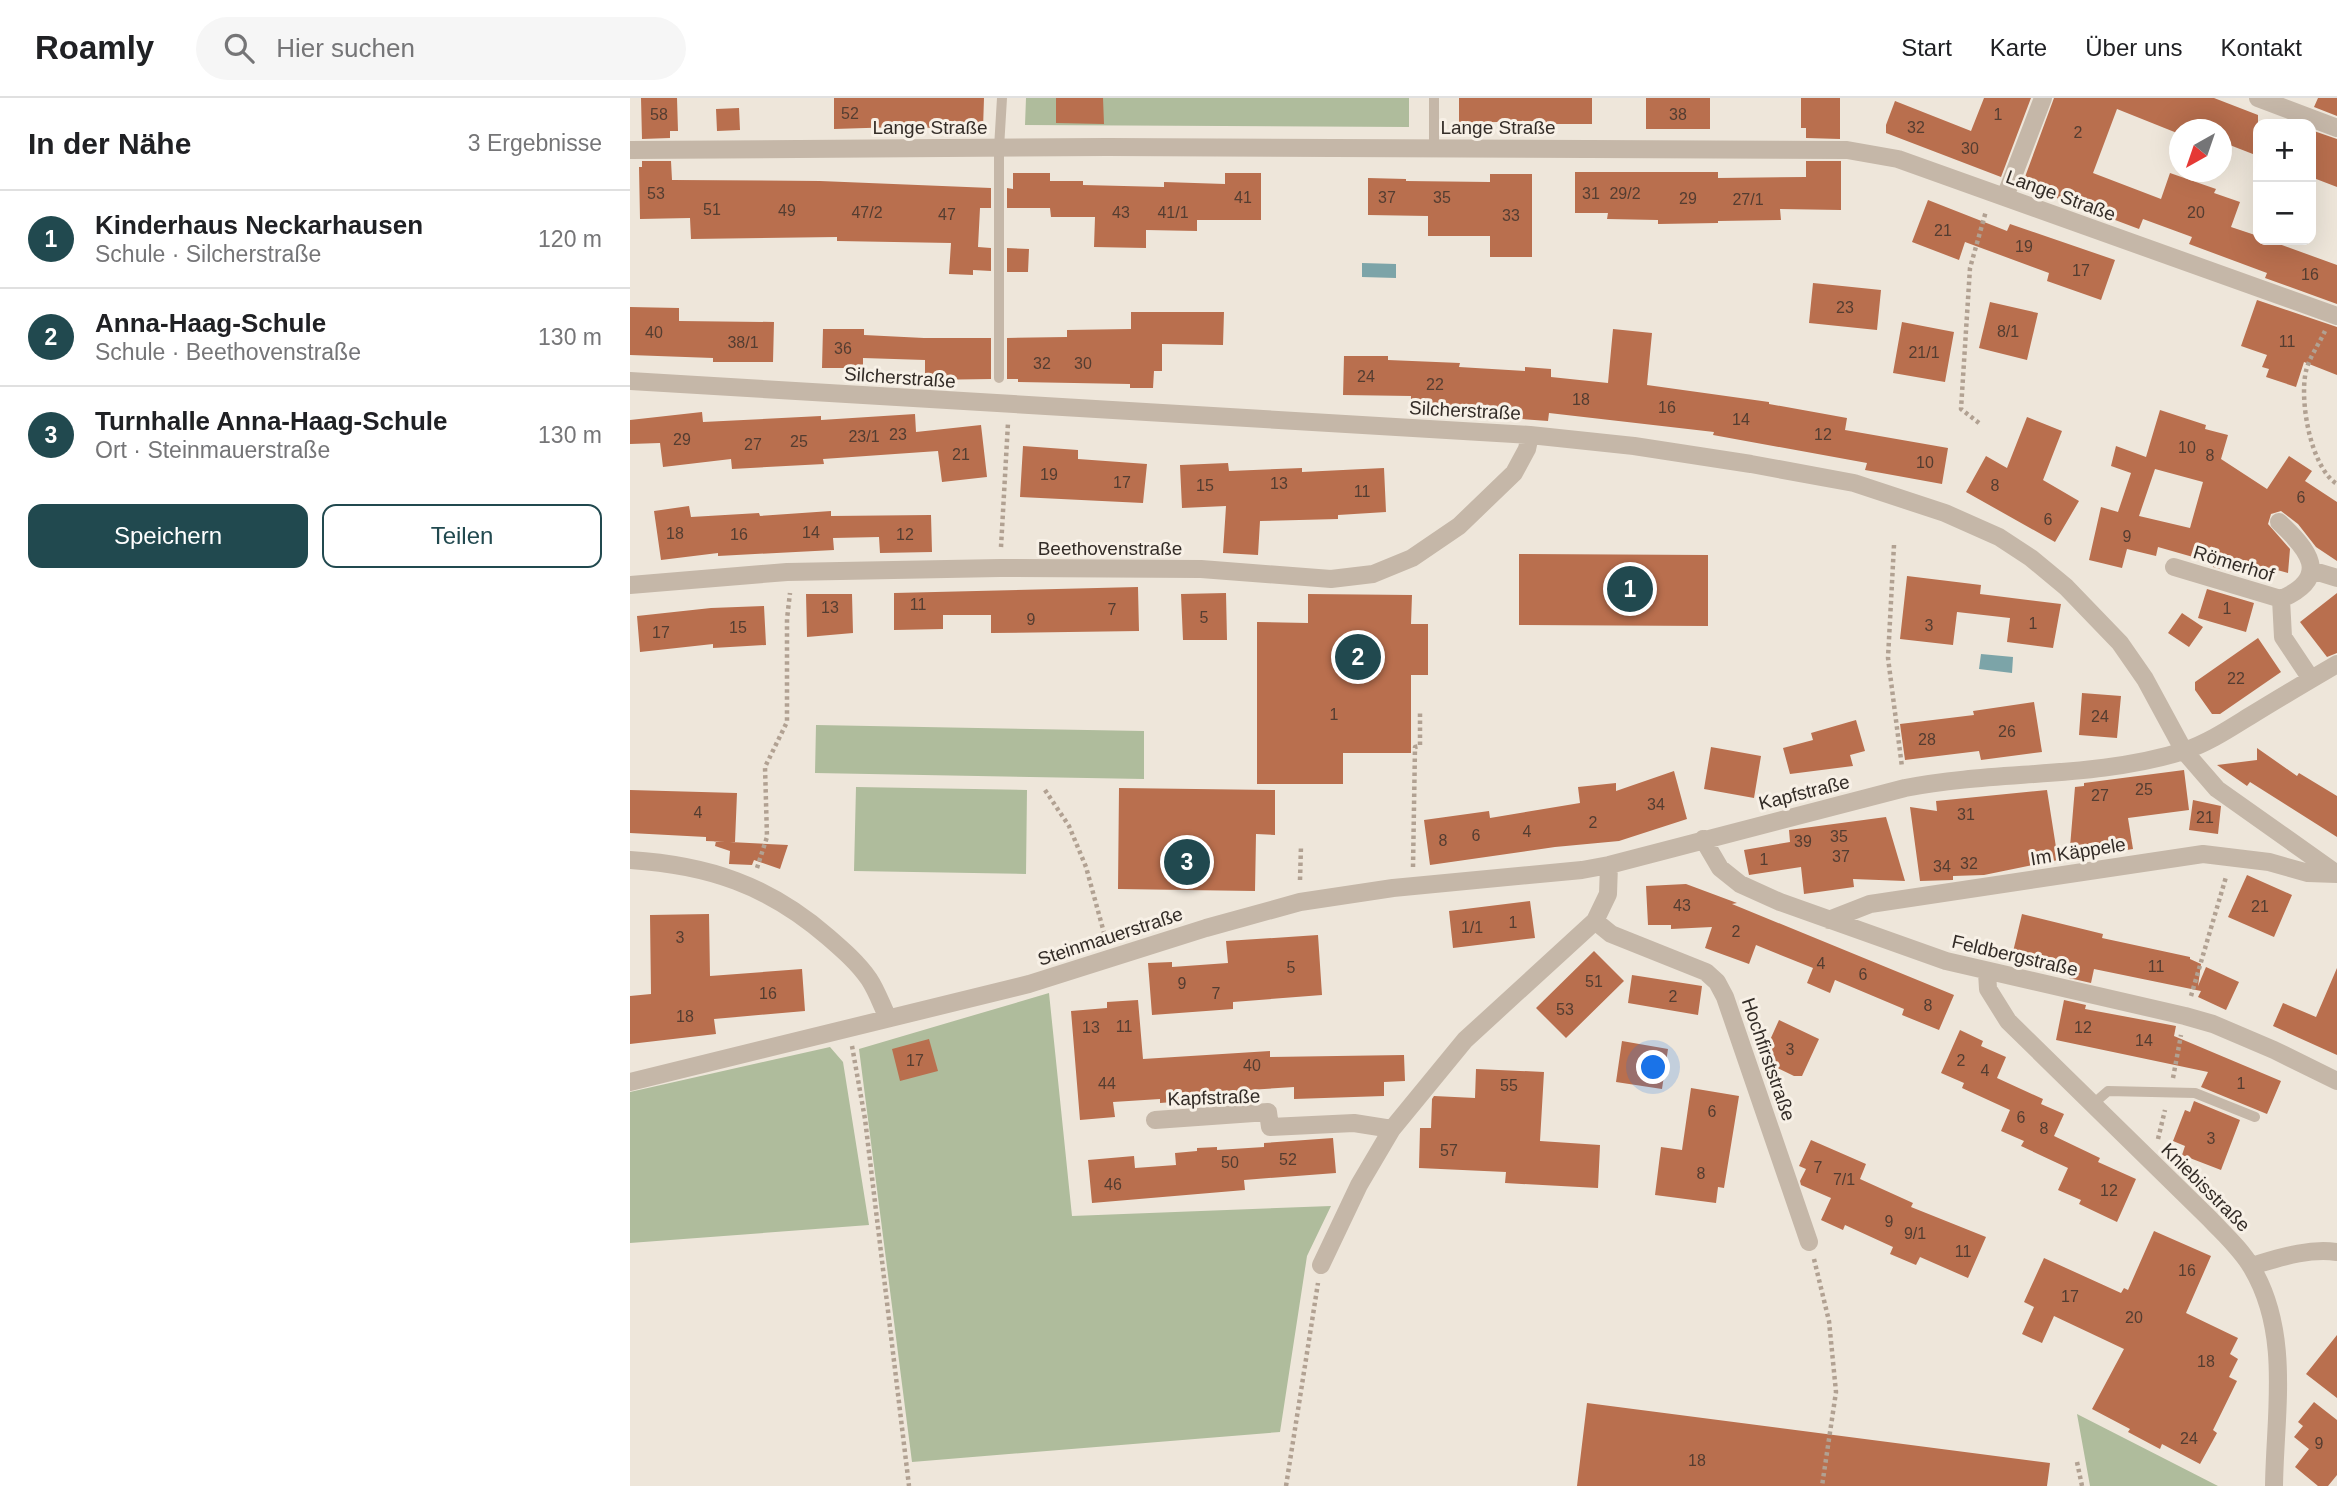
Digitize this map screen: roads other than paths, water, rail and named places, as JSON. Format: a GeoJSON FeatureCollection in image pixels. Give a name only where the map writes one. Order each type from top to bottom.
{"type":"FeatureCollection","features":[{"type":"Feature","properties":{"kind":"street"},"geometry":{"type":"LineString","coordinates":[[2006,197],[2043,98]]}},
{"type":"Feature","properties":{"kind":"street"},"geometry":{"type":"LineString","coordinates":[[2258,98],[2337,128]]}},
{"type":"Feature","properties":{"kind":"street","name":"Lange Straße"},"geometry":{"type":"LineString","coordinates":[[630,150],[1434,147],[1847,150],[1898,159],[2335,315]]}},
{"type":"Feature","properties":{"kind":"street","name":"Silcherstraße"},"geometry":{"type":"LineString","coordinates":[[630,381],[1530,435],[1634,446],[1854,483],[1945,513],[1999,537],[2031,558],[2066,587],[2120,643],[2145,680],[2184,751]]}},
{"type":"Feature","properties":{"kind":"street","name":"Beethovenstraße"},"geometry":{"type":"LineString","coordinates":[[630,585],[787,572],[1000,568],[1201,569],[1331,579],[1373,574],[1412,558],[1459,526],[1514,473],[1527,449],[1530,435]]}},
{"type":"Feature","properties":{"kind":"street"},"geometry":{"type":"LineString","coordinates":[[2279,522],[2302,544],[2309,556],[2311,570],[2337,578]]}},
{"type":"Feature","properties":{"kind":"street","name":"Römerhof"},"geometry":{"type":"LineString","coordinates":[[2174,567],[2281,600],[2303,587],[2311,570]]}},
{"type":"Feature","properties":{"kind":"street","name":"Römerhof"},"geometry":{"type":"LineString","coordinates":[[2281,600],[2283,637],[2311,679]]}},
{"type":"Feature","properties":{"kind":"street","name":"Kapfstraße"},"geometry":{"type":"LineString","coordinates":[[1609,865],[1905,788],[1946,780],[2038,774],[2126,764],[2184,751],[2221,734],[2337,664]]}},
{"type":"Feature","properties":{"kind":"street","name":"Im Käppele"},"geometry":{"type":"LineString","coordinates":[[2184,751],[2217,789],[2337,874]]}},
{"type":"Feature","properties":{"kind":"street","name":"Feldbergstraße"},"geometry":{"type":"LineString","coordinates":[[1703,839],[1720,868],[1740,884],[1780,902],[1946,961],[2213,1024],[2337,1081]]}},
{"type":"Feature","properties":{"kind":"street","name":"Im Käppele"},"geometry":{"type":"LineString","coordinates":[[1829,920],[1870,904],[2203,854],[2269,862],[2308,873],[2337,874]]}},
{"type":"Feature","properties":{"kind":"street"},"geometry":{"type":"LineString","coordinates":[[630,860],[670,863],[725,876],[750,885],[802,914],[851,957],[870,981],[888,1018]]}},
{"type":"Feature","properties":{"kind":"street"},"geometry":{"type":"LineString","coordinates":[[1321,1265],[1359,1185],[1392,1129],[1465,1040],[1595,921],[1608,894],[1609,865]]}},
{"type":"Feature","properties":{"kind":"street","name":"Steinmauerstraße"},"geometry":{"type":"LineString","coordinates":[[630,1082],[1029,984],[1206,928],[1300,902],[1413,886],[1609,865]]}},
{"type":"Feature","properties":{"kind":"street","name":"Hochfirststraße"},"geometry":{"type":"LineString","coordinates":[[1595,921],[1611,934],[1692,965],[1717,982],[1725,997],[1809,1242]]}},
{"type":"Feature","properties":{"kind":"street","name":"Kniebisstraße"},"geometry":{"type":"LineString","coordinates":[[1987,972],[1988,989],[2008,1021],[2210,1219],[2251,1266],[2266,1298],[2276,1338],[2278,1380],[2274,1486]]}},
{"type":"Feature","properties":{"kind":"street","name":"Kapfstraße"},"geometry":{"type":"LineString","coordinates":[[1154,1120],[1269,1112],[1270,1126],[1354,1123],[1392,1129]]}},
{"type":"Feature","properties":{"kind":"street"},"geometry":{"type":"LineString","coordinates":[[2251,1266],[2289,1255],[2326,1250],[2337,1252]]}},
{"type":"Feature","properties":{"kind":"lane"},"geometry":{"type":"LineString","coordinates":[[999,378],[999,148],[1002,98]]}},
{"type":"Feature","properties":{"kind":"lane"},"geometry":{"type":"LineString","coordinates":[[1434,98],[1434,147]]}},
{"type":"Feature","properties":{"kind":"lane"},"geometry":{"type":"LineString","coordinates":[[2093,1104],[2108,1091],[2195,1093],[2255,1117]]}},
{"type":"Feature","properties":{"kind":"water"},"geometry":{"type":"Polygon","coordinates":[[[1362,263],[1396,264],[1396,278],[1362,277],[1362,263]]]}},
{"type":"Feature","properties":{"kind":"water"},"geometry":{"type":"Polygon","coordinates":[[[1981,654],[2013,657],[2012,673],[1979,669],[1981,654]]]}},
{"type":"Feature","properties":{"kind":"place","name":"Kinderhaus Neckarhausen"},"geometry":{"type":"Point","coordinates":[1630,589]}},
{"type":"Feature","properties":{"kind":"place","name":"Anna-Haag-Schule"},"geometry":{"type":"Point","coordinates":[1358,657]}},
{"type":"Feature","properties":{"kind":"place","name":"Turnhalle Anna-Haag-Schule"},"geometry":{"type":"Point","coordinates":[1187,862]}}]}
